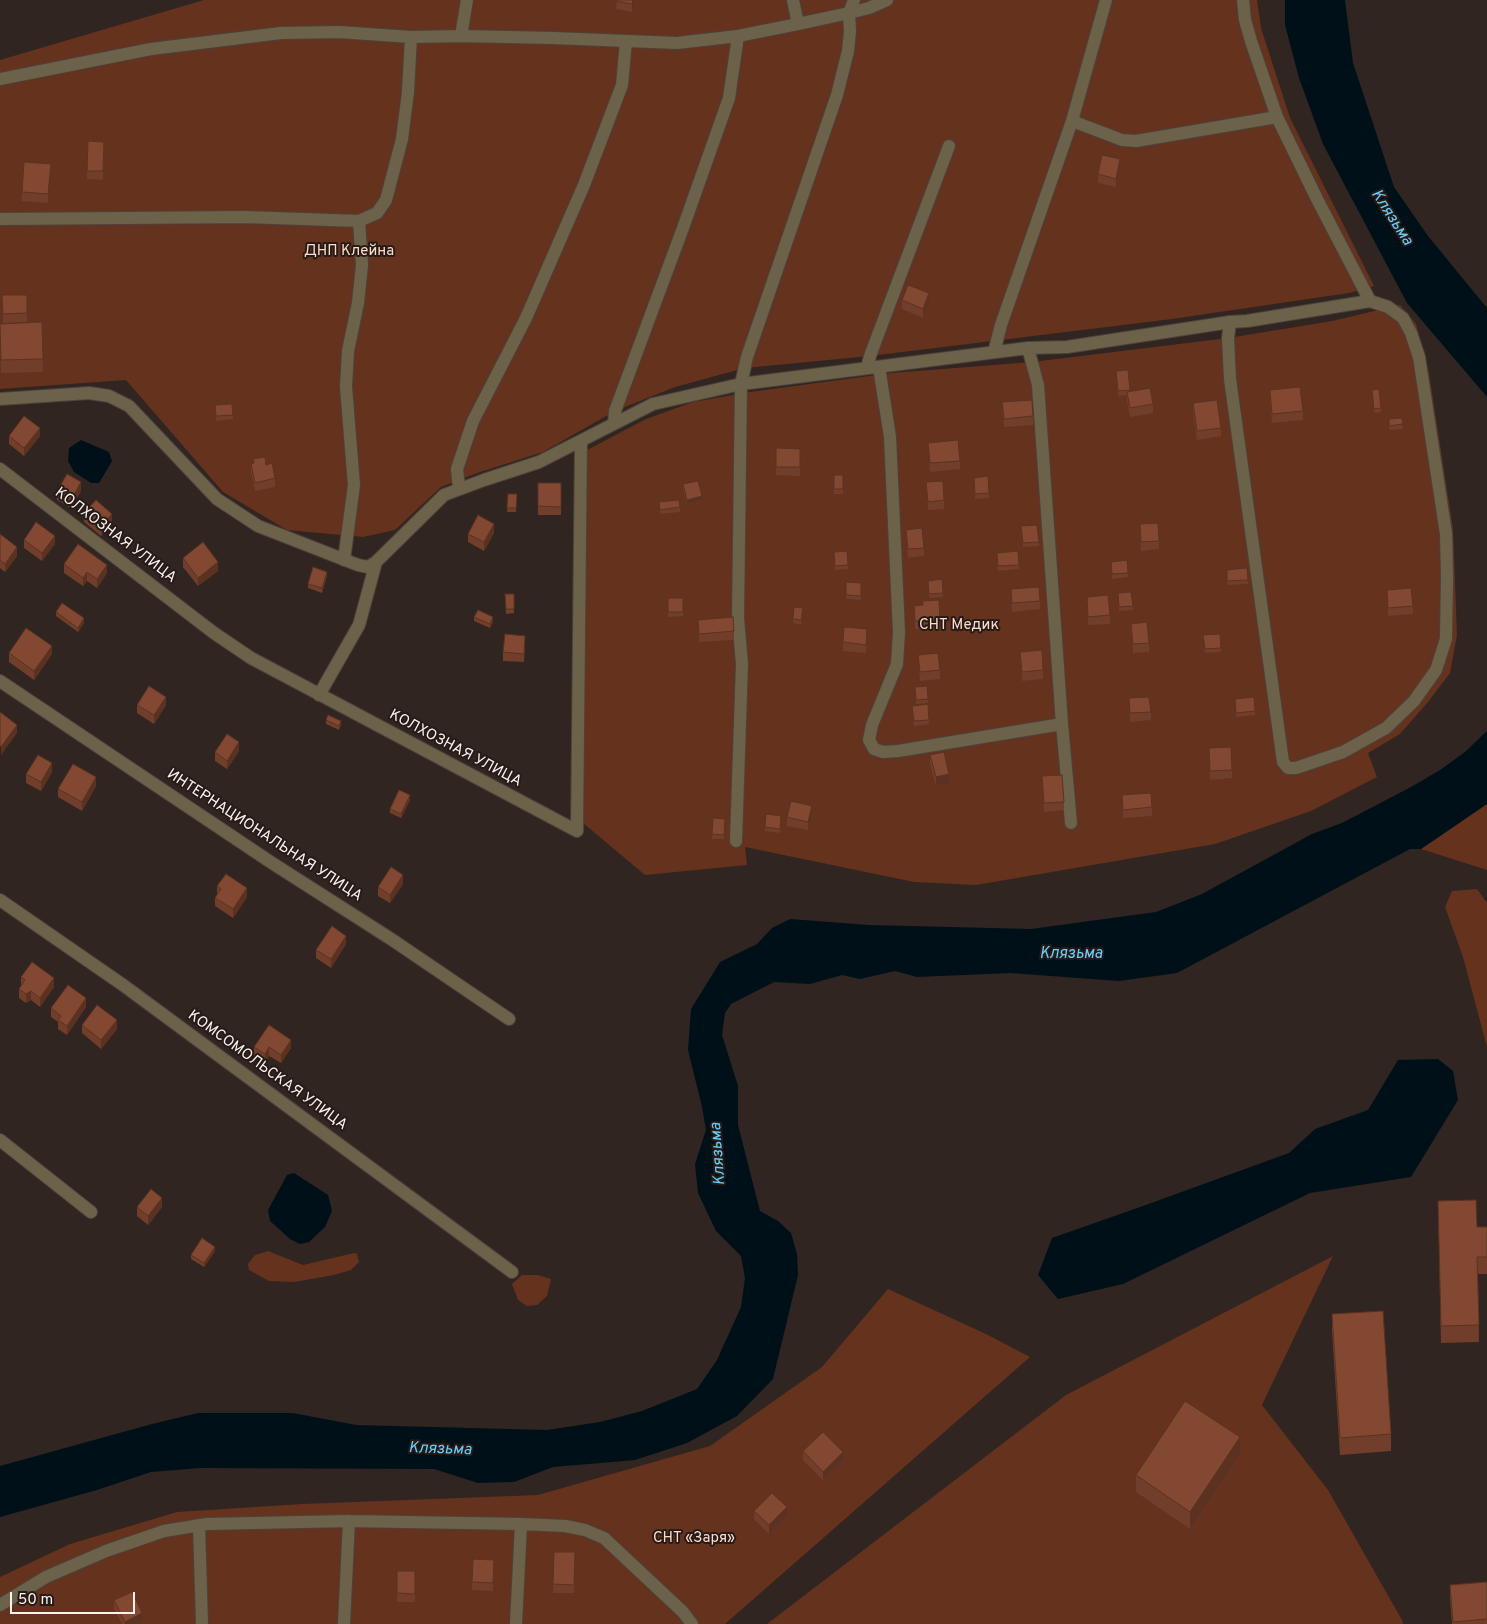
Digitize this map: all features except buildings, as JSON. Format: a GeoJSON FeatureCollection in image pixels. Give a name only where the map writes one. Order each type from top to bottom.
{"type":"FeatureCollection","features":[{"type":"Feature","properties":{"kind":"street"},"geometry":{"type":"LineString","coordinates":[[461,36],[468,0]]}},
{"type":"Feature","properties":{"kind":"street"},"geometry":{"type":"LineString","coordinates":[[793,0],[798,24]]}},
{"type":"Feature","properties":{"kind":"street"},"geometry":{"type":"LineString","coordinates":[[736,841],[742,664],[738,618],[741,384],[750,348],[837,95],[848,51],[849,13],[854,0]]}},
{"type":"Feature","properties":{"kind":"street"},"geometry":{"type":"LineString","coordinates":[[0,78],[151,49],[281,33],[339,32],[411,37],[461,36],[677,43],[738,36],[798,24],[869,8],[887,0]]}},
{"type":"Feature","properties":{"kind":"street"},"geometry":{"type":"LineString","coordinates":[[994,352],[1001,325],[1072,121],[1106,0]]}},
{"type":"Feature","properties":{"kind":"street"},"geometry":{"type":"LineString","coordinates":[[1243,0],[1245,20],[1251,42],[1277,117],[1370,301]]}},
{"type":"Feature","properties":{"kind":"street"},"geometry":{"type":"LineString","coordinates":[[614,424],[615,411],[729,98],[738,36]]}},
{"type":"Feature","properties":{"kind":"street"},"geometry":{"type":"LineString","coordinates":[[0,218],[245,217],[360,220],[377,213],[386,200],[402,140],[408,92],[411,37]]}},
{"type":"Feature","properties":{"kind":"street"},"geometry":{"type":"LineString","coordinates":[[459,488],[457,469],[473,421],[526,318],[584,185],[622,85],[626,41]]}},
{"type":"Feature","properties":{"kind":"street"},"geometry":{"type":"LineString","coordinates":[[1072,121],[1122,140],[1136,142],[1277,117]]}},
{"type":"Feature","properties":{"kind":"street"},"geometry":{"type":"LineString","coordinates":[[949,146],[870,356],[890,437],[899,632],[897,664],[872,725],[869,740],[874,749],[883,752],[898,751],[1062,724]]}},
{"type":"Feature","properties":{"kind":"street"},"geometry":{"type":"LineString","coordinates":[[344,560],[354,484],[346,387],[348,351],[358,303],[362,265],[360,220]]}},
{"type":"Feature","properties":{"kind":"street"},"geometry":{"type":"LineString","coordinates":[[0,399],[89,393],[109,396],[129,406],[217,499],[258,526],[358,566],[368,567],[376,562],[444,495],[459,488],[539,462],[653,404],[741,384],[1028,348],[1066,347],[1230,322],[1370,301],[1388,307],[1403,318],[1411,333],[1419,357],[1446,534],[1448,576],[1446,638],[1436,670],[1414,701],[1386,728],[1343,752],[1296,768],[1288,768],[1283,762],[1230,379],[1228,338],[1230,322]]}},
{"type":"Feature","properties":{"kind":"street"},"geometry":{"type":"LineString","coordinates":[[1028,348],[1038,385],[1062,724],[1071,823]]}},
{"type":"Feature","properties":{"kind":"street","name":"КОЛХОЗНАЯ УЛИЦА"},"geometry":{"type":"LineString","coordinates":[[0,469],[214,633],[251,658],[577,831],[581,441]]}},
{"type":"Feature","properties":{"kind":"street"},"geometry":{"type":"LineString","coordinates":[[319,695],[359,625],[376,562]]}},
{"type":"Feature","properties":{"kind":"street","name":"ИНТЕРНАЦИОНАЛЬНАЯ УЛИЦА"},"geometry":{"type":"LineString","coordinates":[[0,681],[264,857],[391,939],[509,1020]]}},
{"type":"Feature","properties":{"kind":"street","name":"КОМСОМОЛЬСКАЯ УЛИЦА"},"geometry":{"type":"LineString","coordinates":[[0,900],[123,985],[512,1272]]}},
{"type":"Feature","properties":{"kind":"street"},"geometry":{"type":"LineString","coordinates":[[0,1140],[91,1212]]}},
{"type":"Feature","properties":{"kind":"street"},"geometry":{"type":"LineString","coordinates":[[344,1624],[349,1521]]}},
{"type":"Feature","properties":{"kind":"street"},"geometry":{"type":"LineString","coordinates":[[0,1605],[46,1577],[106,1551],[164,1531],[199,1525],[349,1521],[521,1524],[565,1526],[585,1530],[604,1538],[683,1612],[692,1624]]}},
{"type":"Feature","properties":{"kind":"street"},"geometry":{"type":"LineString","coordinates":[[516,1624],[521,1524]]}},
{"type":"Feature","properties":{"kind":"street"},"geometry":{"type":"LineString","coordinates":[[199,1525],[202,1624]]}},
{"type":"Feature","properties":{"kind":"green space","name":"ДНП Клейна"},"geometry":{"type":"Polygon","coordinates":[[[204,0],[1257,0],[1261,28],[1290,118],[1374,286],[1349,293],[1172,319],[870,356],[745,368],[675,387],[615,411],[543,452],[477,473],[441,487],[395,530],[363,537],[287,530],[223,492],[126,380],[0,389],[0,60],[204,0]]]}},
{"type":"Feature","properties":{"kind":"green space","name":"СНТ Медик"},"geometry":{"type":"Polygon","coordinates":[[[1400,305],[1416,324],[1429,373],[1453,529],[1457,635],[1450,673],[1400,734],[1368,753],[1377,777],[1311,811],[1215,844],[976,885],[914,882],[745,847],[747,865],[645,875],[583,823],[587,450],[646,419],[693,402],[750,392],[891,373],[1032,362],[1228,338],[1332,321],[1400,305]]]}},
{"type":"Feature","properties":{"kind":"green space"},"geometry":{"type":"Polygon","coordinates":[[[1487,804],[1487,870],[1421,849],[1487,804]]]}},
{"type":"Feature","properties":{"kind":"green space"},"geometry":{"type":"Polygon","coordinates":[[[1477,889],[1487,903],[1487,1047],[1463,957],[1445,907],[1452,891],[1477,889]]]}},
{"type":"Feature","properties":{"kind":"green space"},"geometry":{"type":"Polygon","coordinates":[[[268,1251],[303,1265],[354,1253],[357,1254],[359,1262],[351,1270],[334,1275],[294,1282],[269,1281],[249,1270],[248,1264],[255,1255],[268,1251]]]}},
{"type":"Feature","properties":{"kind":"green space"},"geometry":{"type":"Polygon","coordinates":[[[1333,1256],[1262,1405],[1328,1490],[1403,1624],[767,1624],[1066,1395],[1333,1256]]]}},
{"type":"Feature","properties":{"kind":"green space"},"geometry":{"type":"Polygon","coordinates":[[[522,1275],[538,1275],[551,1279],[547,1296],[537,1305],[527,1306],[518,1300],[512,1284],[522,1275]]]}},
{"type":"Feature","properties":{"kind":"green space","name":"СНТ «Заря»"},"geometry":{"type":"Polygon","coordinates":[[[888,1289],[986,1334],[1030,1357],[725,1624],[0,1624],[0,1577],[70,1544],[177,1512],[302,1504],[538,1495],[710,1446],[822,1367],[888,1289]]]}},
{"type":"Feature","properties":{"kind":"water","name":"Клязьма"},"geometry":{"type":"Polygon","coordinates":[[[1285,0],[1345,0],[1353,63],[1394,187],[1428,236],[1487,308],[1487,397],[1407,303],[1323,144],[1299,78],[1285,25],[1285,0]]]}},
{"type":"Feature","properties":{"kind":"water"},"geometry":{"type":"Polygon","coordinates":[[[81,440],[109,452],[112,461],[99,483],[91,483],[74,472],[68,461],[69,448],[81,440]]]}},
{"type":"Feature","properties":{"kind":"water","name":"Клязьма"},"geometry":{"type":"Polygon","coordinates":[[[1487,731],[1487,804],[1421,849],[1410,849],[1177,973],[1119,981],[1010,973],[917,977],[895,971],[860,979],[842,975],[810,984],[774,982],[731,1004],[725,1013],[722,1035],[738,1086],[738,1125],[760,1211],[778,1221],[791,1233],[797,1254],[798,1275],[773,1379],[737,1416],[687,1443],[635,1460],[553,1467],[514,1482],[478,1483],[434,1469],[200,1468],[151,1472],[97,1490],[0,1517],[0,1466],[198,1413],[293,1413],[356,1425],[547,1430],[600,1422],[642,1411],[697,1389],[717,1360],[741,1307],[745,1278],[741,1256],[716,1231],[698,1193],[695,1164],[706,1130],[688,1050],[691,1009],[720,962],[757,944],[772,928],[790,919],[869,925],[1031,929],[1156,912],[1202,894],[1312,834],[1342,823],[1411,787],[1440,770],[1465,752],[1487,731]]]}},
{"type":"Feature","properties":{"kind":"water"},"geometry":{"type":"Polygon","coordinates":[[[1438,1059],[1453,1071],[1458,1100],[1411,1177],[1310,1193],[1123,1284],[1058,1299],[1038,1275],[1052,1238],[1289,1153],[1315,1129],[1368,1110],[1398,1060],[1438,1059]]]}},
{"type":"Feature","properties":{"kind":"water"},"geometry":{"type":"Polygon","coordinates":[[[294,1173],[328,1195],[332,1211],[325,1227],[309,1242],[300,1244],[290,1239],[270,1221],[268,1210],[287,1175],[294,1173]]]}}]}
